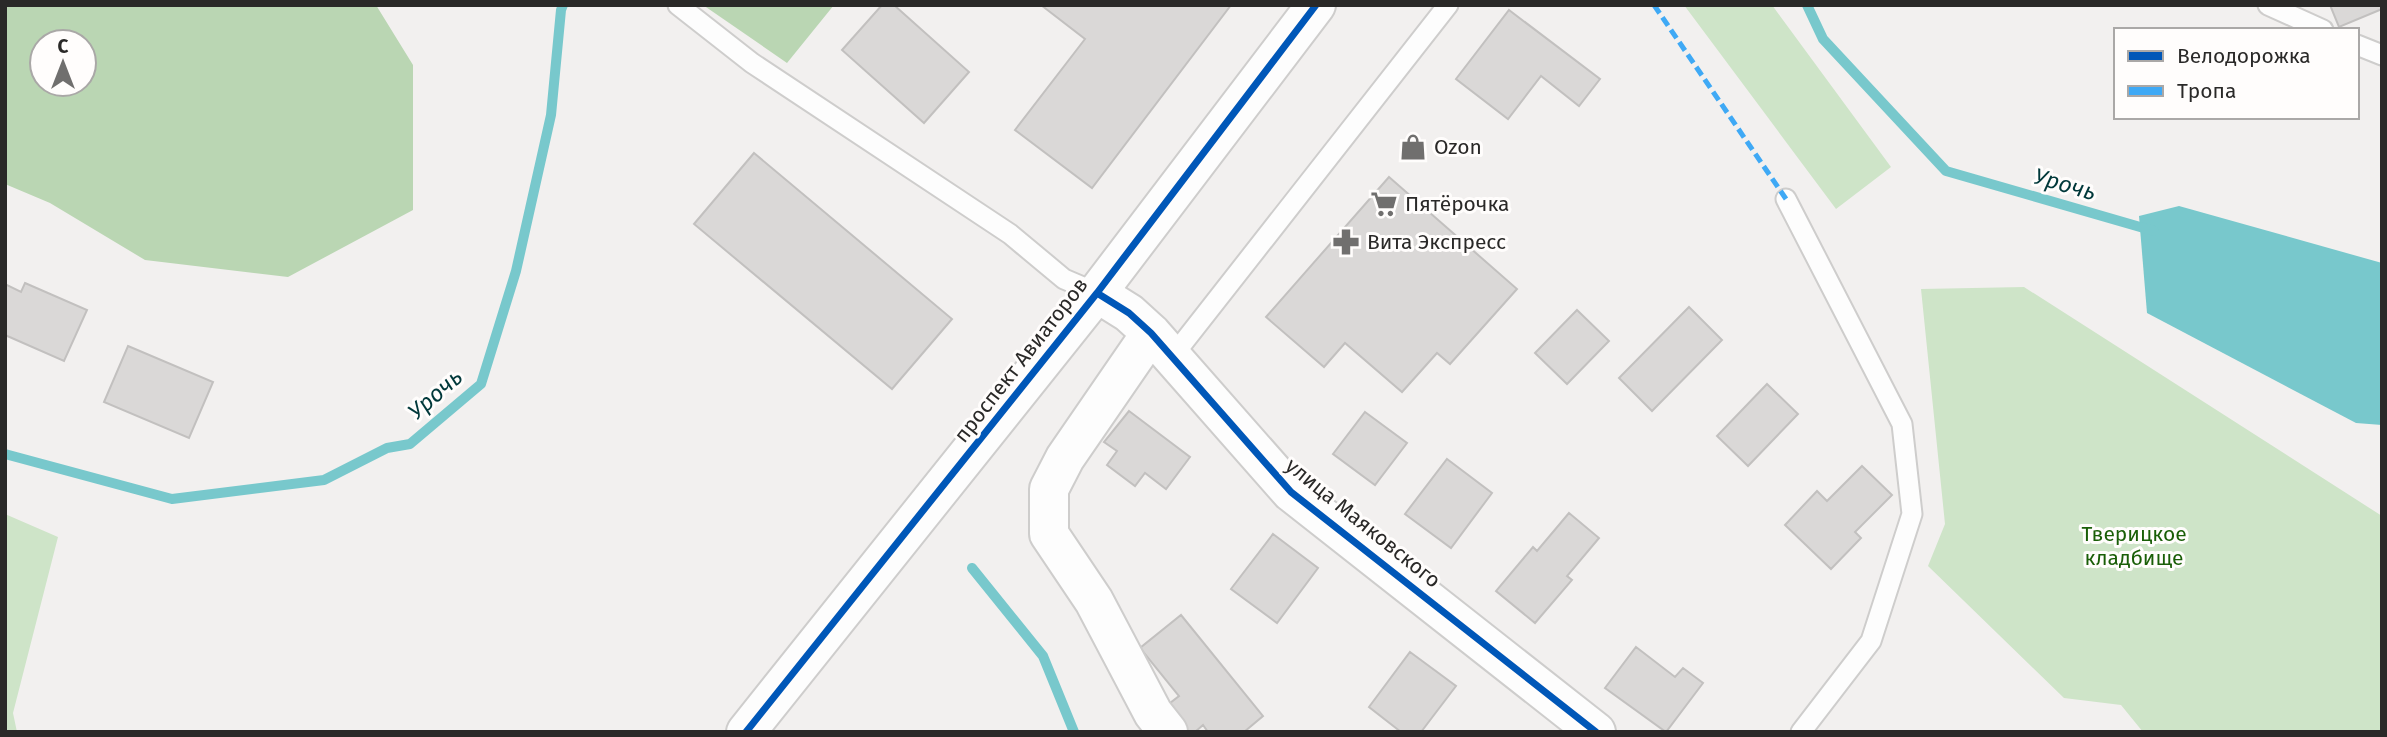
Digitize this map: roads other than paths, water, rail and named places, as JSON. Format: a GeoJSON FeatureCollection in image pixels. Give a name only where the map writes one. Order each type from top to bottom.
{"type":"FeatureCollection","features":[{"type":"Feature","properties":{"kind":"street","name":"проспект Авиаторов"},"geometry":{"type":"LineString","coordinates":[[747,732],[1097,293],[1316,5]]}},
{"type":"Feature","properties":{"kind":"street","name":"улица Маяковского"},"geometry":{"type":"LineString","coordinates":[[1097,293],[1129,313],[1162,345],[1291,492],[1596,732]]}},
{"type":"Feature","properties":{"kind":"street"},"geometry":{"type":"LineString","coordinates":[[1162,345],[1065,458],[1049,489],[1049,534],[1094,601],[1153,713],[1168,732]]}},
{"type":"Feature","properties":{"kind":"lane"},"geometry":{"type":"LineString","coordinates":[[678,5],[752,63],[1010,234],[1065,279],[1097,293]]}},
{"type":"Feature","properties":{"kind":"lane"},"geometry":{"type":"LineString","coordinates":[[1162,345],[1448,5]]}},
{"type":"Feature","properties":{"kind":"lane"},"geometry":{"type":"LineString","coordinates":[[2267,5],[2319,28]]}},
{"type":"Feature","properties":{"kind":"lane"},"geometry":{"type":"LineString","coordinates":[[2359,46],[2382,55]]}},
{"type":"Feature","properties":{"kind":"lane"},"geometry":{"type":"LineString","coordinates":[[1786,199],[1902,424],[1912,514],[1871,641],[1801,732]]}},
{"type":"Feature","properties":{"kind":"water"},"geometry":{"type":"Polygon","coordinates":[[[2179,206],[2382,263],[2382,425],[2356,423],[2147,313],[2139,216],[2179,206]]]}},
{"type":"Feature","properties":{"kind":"waterway","name":"Урочь"},"geometry":{"type":"LineString","coordinates":[[5,454],[172,499],[324,480],[387,448],[410,444],[481,384],[516,271],[551,115],[563,5]]}},
{"type":"Feature","properties":{"kind":"waterway","name":"Урочь"},"geometry":{"type":"LineString","coordinates":[[1807,5],[1823,39],[1946,171],[2154,231]]}},
{"type":"Feature","properties":{"kind":"waterway"},"geometry":{"type":"LineString","coordinates":[[972,568],[1043,656],[1074,732]]}},
{"type":"Feature","properties":{"kind":"place","name":"Ozon"},"geometry":{"type":"Point","coordinates":[1413,147]}},
{"type":"Feature","properties":{"kind":"place","name":"Пятёрочка"},"geometry":{"type":"Point","coordinates":[1384,204]}},
{"type":"Feature","properties":{"kind":"place","name":"Вита Экспресс"},"geometry":{"type":"Point","coordinates":[1346,242]}},
{"type":"Feature","properties":{"kind":"park label","name":"Тверицкое кладбище"},"geometry":{"type":"Point","coordinates":[2134,546]}}]}
